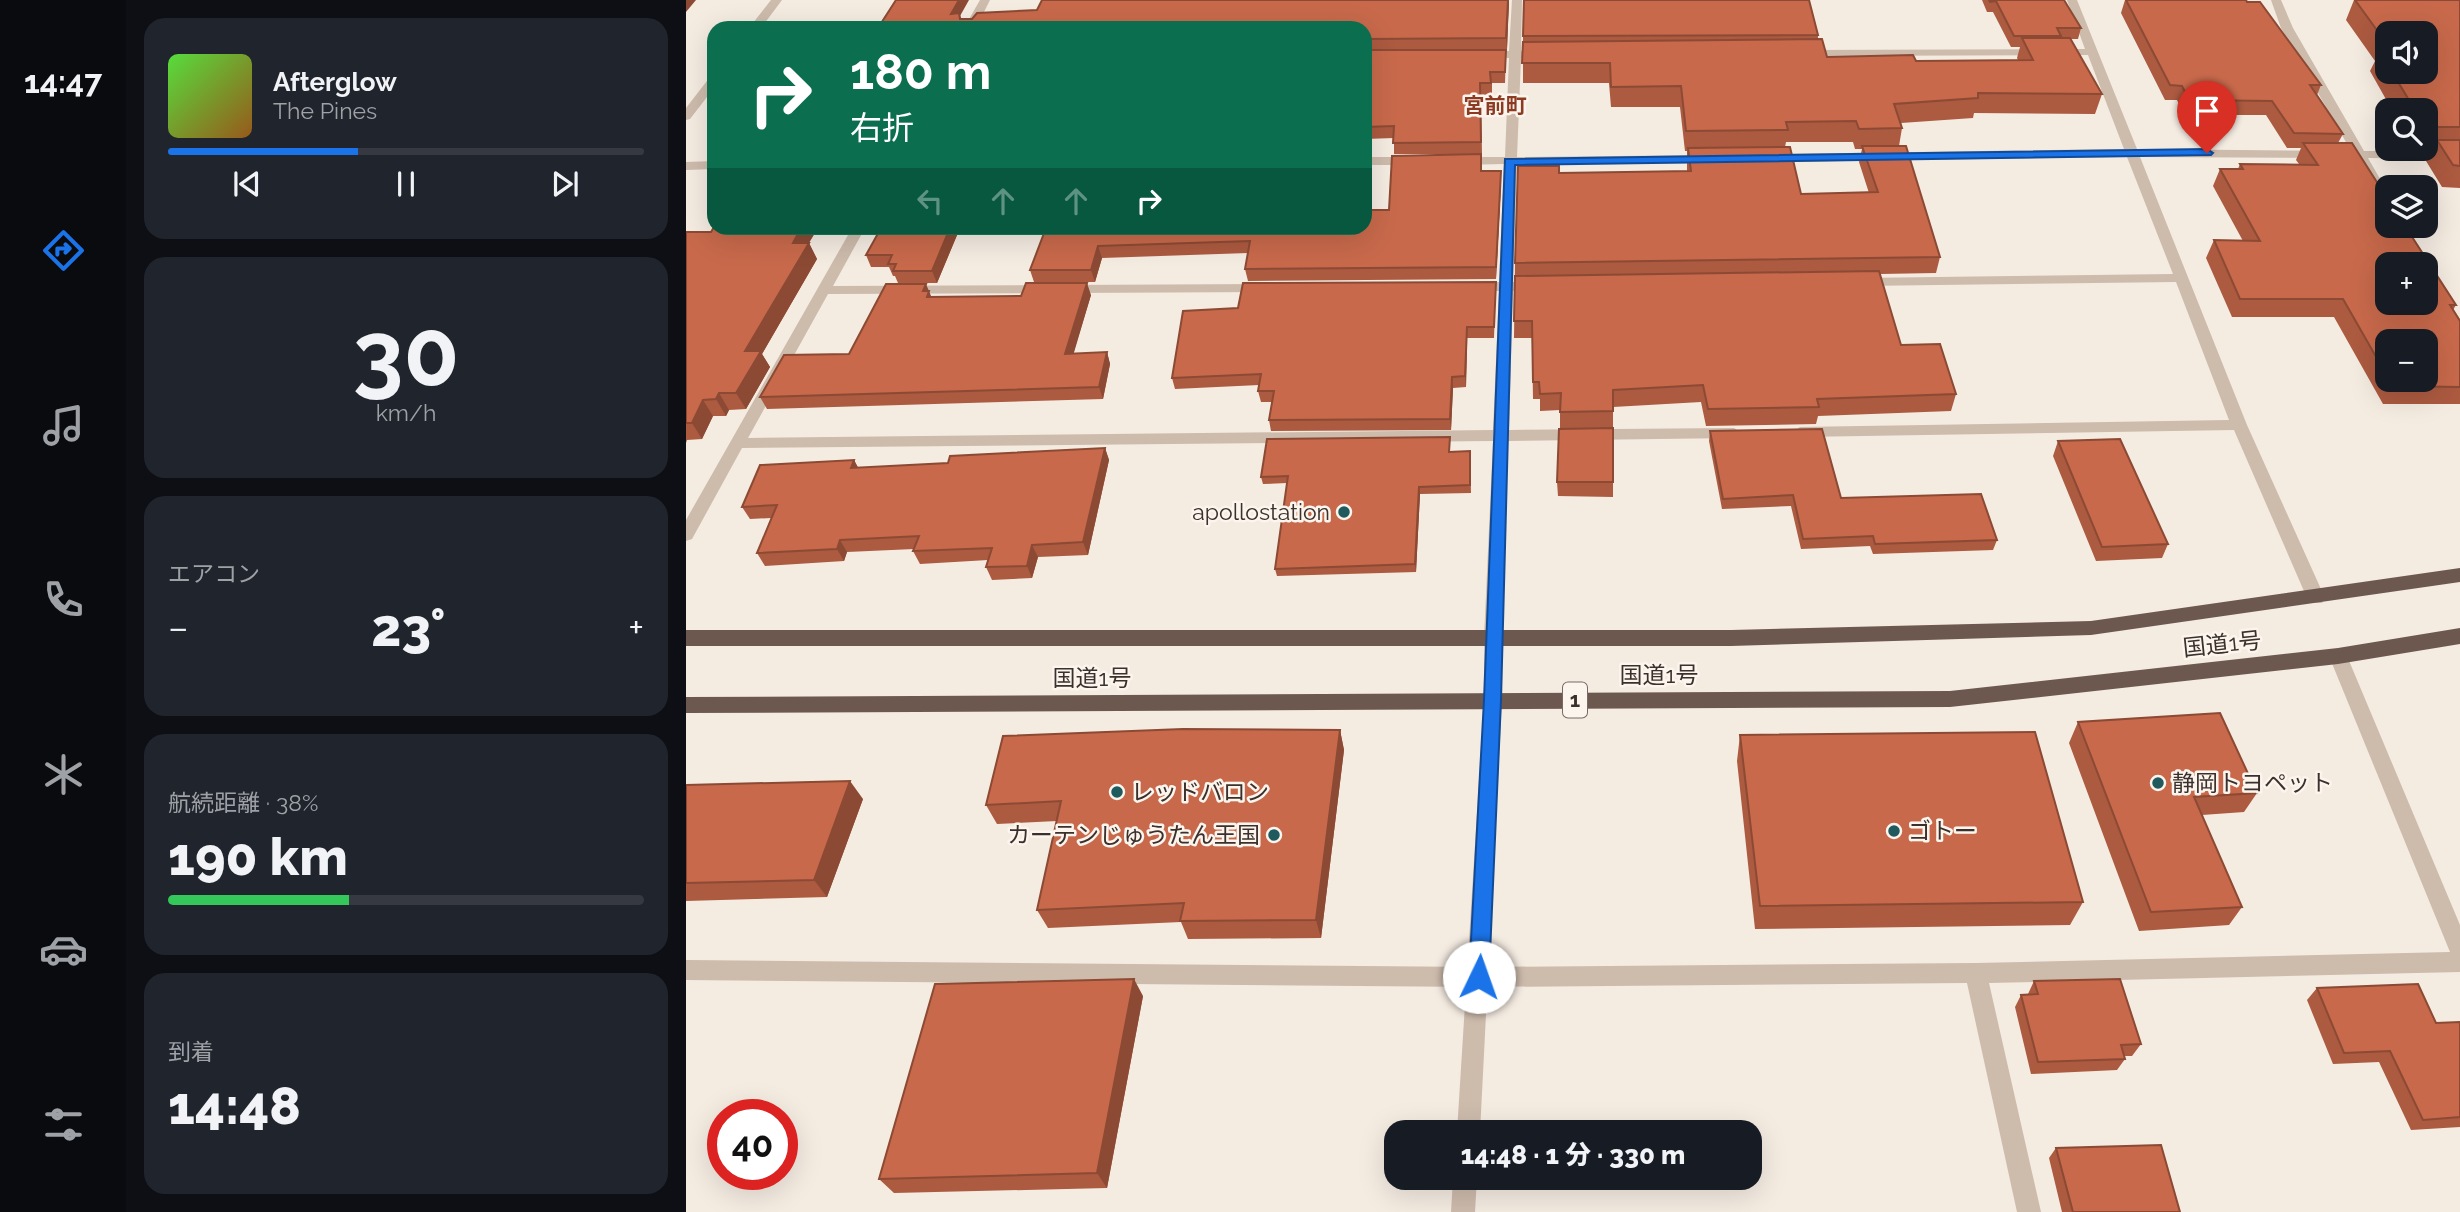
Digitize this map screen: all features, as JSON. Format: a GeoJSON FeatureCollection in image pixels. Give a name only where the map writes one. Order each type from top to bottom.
{"type":"FeatureCollection","features":[{"type":"Feature","properties":{"kind":"highway","name":"国道1号"},"geometry":{"type":"LineString","coordinates":[[686,638],[1731,638],[2091,628],[2316,598],[2460,575]]}},
{"type":"Feature","properties":{"kind":"highway","name":"国道1号"},"geometry":{"type":"LineString","coordinates":[[686,705],[1950,699],[2338,656],[2460,635]]}},
{"type":"Feature","properties":{"kind":"street"},"geometry":{"type":"LineString","coordinates":[[760,21],[777,0]]}},
{"type":"Feature","properties":{"kind":"street"},"geometry":{"type":"LineString","coordinates":[[974,21],[985,0]]}},
{"type":"Feature","properties":{"kind":"street"},"geometry":{"type":"LineString","coordinates":[[1469,1120],[1493,700],[1509,161],[1517,0]]}},
{"type":"Feature","properties":{"kind":"street"},"geometry":{"type":"LineString","coordinates":[[2072,0],[2239,425],[2316,598]]}},
{"type":"Feature","properties":{"kind":"street"},"geometry":{"type":"LineString","coordinates":[[2276,0],[2287,28],[2375,182]]}},
{"type":"Feature","properties":{"kind":"street"},"geometry":{"type":"LineString","coordinates":[[1790,53],[2092,52]]}},
{"type":"Feature","properties":{"kind":"street"},"geometry":{"type":"LineString","coordinates":[[1474,55],[1556,54]]}},
{"type":"Feature","properties":{"kind":"street"},"geometry":{"type":"LineString","coordinates":[[686,116],[707,89]]}},
{"type":"Feature","properties":{"kind":"street"},"geometry":{"type":"LineString","coordinates":[[1758,158],[2357,152],[2460,155]]}},
{"type":"Feature","properties":{"kind":"street"},"geometry":{"type":"LineString","coordinates":[[1372,161],[1731,158]]}},
{"type":"Feature","properties":{"kind":"street"},"geometry":{"type":"LineString","coordinates":[[686,166],[707,165]]}},
{"type":"Feature","properties":{"kind":"street"},"geometry":{"type":"LineString","coordinates":[[686,535],[854,235]]}},
{"type":"Feature","properties":{"kind":"street"},"geometry":{"type":"LineString","coordinates":[[1851,282],[2183,278]]}},
{"type":"Feature","properties":{"kind":"street"},"geometry":{"type":"LineString","coordinates":[[1463,287],[1547,286]]}},
{"type":"Feature","properties":{"kind":"street"},"geometry":{"type":"LineString","coordinates":[[821,290],[1282,288]]}},
{"type":"Feature","properties":{"kind":"street"},"geometry":{"type":"LineString","coordinates":[[1780,432],[2239,425]]}},
{"type":"Feature","properties":{"kind":"street"},"geometry":{"type":"LineString","coordinates":[[736,443],[1752,433]]}},
{"type":"Feature","properties":{"kind":"street"},"geometry":{"type":"LineString","coordinates":[[2338,656],[2460,950]]}},
{"type":"Feature","properties":{"kind":"street"},"geometry":{"type":"LineString","coordinates":[[686,970],[1479,977],[1976,973],[2460,962]]}},
{"type":"Feature","properties":{"kind":"street"},"geometry":{"type":"LineString","coordinates":[[1976,973],[2029,1212]]}},
{"type":"Feature","properties":{"kind":"street"},"geometry":{"type":"LineString","coordinates":[[1463,1212],[1464,1190]]}},
{"type":"Feature","properties":{"kind":"building"},"geometry":{"type":"Polygon","coordinates":[[[896,0],[959,0],[951,14],[959,13],[960,19],[972,19],[977,13],[1037,10],[1042,0],[1508,0],[1506,38],[1372,39],[1372,21],[882,21],[896,0]]]}},
{"type":"Feature","properties":{"kind":"building"},"geometry":{"type":"Polygon","coordinates":[[[1524,0],[1809,0],[1818,35],[1523,36],[1524,0]]]}},
{"type":"Feature","properties":{"kind":"building"},"geometry":{"type":"Polygon","coordinates":[[[1989,0],[2064,0],[2081,28],[2057,28],[2061,36],[2014,36],[1996,1],[1989,0]]]}},
{"type":"Feature","properties":{"kind":"building"},"geometry":{"type":"Polygon","coordinates":[[[2126,0],[2260,2],[2321,85],[2310,85],[2343,134],[2294,133],[2272,101],[2189,100],[2182,86],[2170,85],[2126,0]]]}},
{"type":"Feature","properties":{"kind":"building"},"geometry":{"type":"Polygon","coordinates":[[[2355,0],[2460,0],[2460,127],[2438,127],[2438,98],[2408,98],[2399,84],[2438,84],[2438,21],[2375,21],[2375,28],[2355,0]]]}},
{"type":"Feature","properties":{"kind":"building"},"geometry":{"type":"Polygon","coordinates":[[[2022,38],[2070,38],[2102,94],[1978,93],[1978,98],[1894,104],[1902,128],[1859,129],[1856,121],[1786,122],[1788,130],[1686,131],[1681,86],[1611,87],[1610,63],[1522,63],[1523,42],[1822,39],[1827,57],[1913,55],[1916,61],[2033,60],[2022,38]]]}},
{"type":"Feature","properties":{"kind":"building"},"geometry":{"type":"Polygon","coordinates":[[[1372,50],[1506,50],[1505,72],[1490,72],[1491,83],[1480,83],[1481,142],[1393,143],[1394,126],[1372,127],[1372,50]]]}},
{"type":"Feature","properties":{"kind":"building"},"geometry":{"type":"Polygon","coordinates":[[[2438,140],[2460,140],[2460,166],[2453,165],[2438,140]]]}},
{"type":"Feature","properties":{"kind":"building"},"geometry":{"type":"Polygon","coordinates":[[[2303,143],[2352,143],[2375,179],[2375,238],[2413,238],[2422,252],[2375,252],[2375,315],[2438,315],[2438,277],[2456,305],[2450,305],[2460,321],[2460,387],[2438,387],[2438,329],[2375,329],[2375,355],[2343,299],[2240,299],[2214,240],[2260,241],[2220,169],[2243,169],[2240,164],[2318,165],[2303,143]]]}},
{"type":"Feature","properties":{"kind":"building"},"geometry":{"type":"Polygon","coordinates":[[[1862,146],[1906,146],[1940,257],[1515,263],[1518,166],[1559,166],[1559,173],[1691,171],[1688,148],[1790,147],[1801,194],[1878,192],[1862,146]]]}},
{"type":"Feature","properties":{"kind":"building"},"geometry":{"type":"Polygon","coordinates":[[[1481,154],[1481,171],[1501,171],[1496,267],[1245,269],[1250,241],[1098,246],[1091,270],[1030,270],[1043,235],[1372,235],[1372,210],[1389,210],[1392,156],[1481,154]]]}},
{"type":"Feature","properties":{"kind":"building"},"geometry":{"type":"Polygon","coordinates":[[[686,232],[707,232],[707,235],[797,235],[793,243],[809,243],[745,351],[761,351],[736,393],[719,393],[716,399],[703,400],[692,423],[686,423],[686,232]]]}},
{"type":"Feature","properties":{"kind":"building"},"geometry":{"type":"Polygon","coordinates":[[[877,235],[947,235],[932,271],[893,271],[896,264],[888,264],[892,255],[866,255],[877,235]]]}},
{"type":"Feature","properties":{"kind":"building"},"geometry":{"type":"Polygon","coordinates":[[[1879,271],[1901,345],[1940,344],[1956,394],[1817,399],[1819,407],[1708,409],[1703,385],[1613,390],[1613,411],[1560,412],[1561,393],[1540,394],[1539,382],[1533,382],[1532,321],[1514,321],[1515,276],[1879,271]]]}},
{"type":"Feature","properties":{"kind":"building"},"geometry":{"type":"Polygon","coordinates":[[[1496,282],[1494,327],[1467,327],[1465,376],[1452,377],[1450,419],[1269,420],[1274,391],[1258,391],[1261,374],[1172,378],[1183,311],[1238,308],[1243,283],[1496,282]]]}},
{"type":"Feature","properties":{"kind":"building"},"geometry":{"type":"Polygon","coordinates":[[[1026,283],[1087,283],[1065,354],[1107,352],[1099,387],[760,397],[784,355],[849,354],[886,284],[926,284],[923,291],[929,291],[927,297],[1021,296],[1026,283]]]}},
{"type":"Feature","properties":{"kind":"building"},"geometry":{"type":"Polygon","coordinates":[[[1613,428],[1613,482],[1557,482],[1559,429],[1613,428]]]}},
{"type":"Feature","properties":{"kind":"building"},"geometry":{"type":"Polygon","coordinates":[[[1822,429],[1841,498],[1981,494],[1997,540],[1875,544],[1873,536],[1803,539],[1793,495],[1723,499],[1710,431],[1822,429]]]}},
{"type":"Feature","properties":{"kind":"building"},"geometry":{"type":"Polygon","coordinates":[[[1450,437],[1449,452],[1470,451],[1470,485],[1419,487],[1415,564],[1275,569],[1288,476],[1261,477],[1267,439],[1450,437]]]}},
{"type":"Feature","properties":{"kind":"building"},"geometry":{"type":"Polygon","coordinates":[[[2120,439],[2168,544],[2102,547],[2058,441],[2120,439]]]}},
{"type":"Feature","properties":{"kind":"building"},"geometry":{"type":"Polygon","coordinates":[[[1105,448],[1083,542],[1032,545],[1027,566],[986,567],[992,548],[913,551],[919,536],[840,540],[837,549],[757,553],[777,505],[742,507],[760,465],[854,460],[851,468],[948,463],[950,456],[1105,448]]]}},
{"type":"Feature","properties":{"kind":"building"},"geometry":{"type":"Polygon","coordinates":[[[2220,713],[2257,793],[2194,797],[2242,907],[2151,912],[2078,722],[2220,713]]]}},
{"type":"Feature","properties":{"kind":"building"},"geometry":{"type":"Polygon","coordinates":[[[1183,729],[1340,730],[1316,920],[1180,921],[1184,903],[1037,910],[1061,801],[986,805],[1003,736],[1183,729]]]}},
{"type":"Feature","properties":{"kind":"building"},"geometry":{"type":"Polygon","coordinates":[[[2035,732],[2083,902],[1760,906],[1740,735],[2035,732]]]}},
{"type":"Feature","properties":{"kind":"building"},"geometry":{"type":"Polygon","coordinates":[[[850,781],[814,880],[686,883],[686,785],[850,781]]]}},
{"type":"Feature","properties":{"kind":"building"},"geometry":{"type":"Polygon","coordinates":[[[1134,979],[1097,1173],[879,1179],[935,984],[1134,979]]]}},
{"type":"Feature","properties":{"kind":"building"},"geometry":{"type":"Polygon","coordinates":[[[2120,979],[2141,1044],[2121,1045],[2125,1059],[2038,1062],[2021,995],[2038,994],[2034,981],[2120,979]]]}},
{"type":"Feature","properties":{"kind":"building"},"geometry":{"type":"Polygon","coordinates":[[[2418,984],[2436,1023],[2460,1022],[2460,1117],[2423,1120],[2390,1051],[2344,1053],[2317,988],[2418,984]]]}},
{"type":"Feature","properties":{"kind":"building"},"geometry":{"type":"Polygon","coordinates":[[[2161,1145],[2180,1212],[2073,1212],[2056,1148],[2161,1145]]]}},
{"type":"Feature","properties":{"kind":"place","name":"apollostation"},"geometry":{"type":"Point","coordinates":[1344,512]}},
{"type":"Feature","properties":{"kind":"place","name":"静岡トヨペット"},"geometry":{"type":"Point","coordinates":[2158,783]}},
{"type":"Feature","properties":{"kind":"place","name":"レッドバロン"},"geometry":{"type":"Point","coordinates":[1117,792]}},
{"type":"Feature","properties":{"kind":"place","name":"ゴトー"},"geometry":{"type":"Point","coordinates":[1894,831]}},
{"type":"Feature","properties":{"kind":"place","name":"カーテンじゅうたん王国"},"geometry":{"type":"Point","coordinates":[1274,835]}},
{"type":"Feature","properties":{"kind":"district","name":"宮前町"},"geometry":{"type":"Point","coordinates":[1495,106]}},
{"type":"Feature","properties":{"kind":"route"},"geometry":{"type":"LineString","coordinates":[[1479,977],[1493,700],[1509,161],[2207,153]]}}]}
